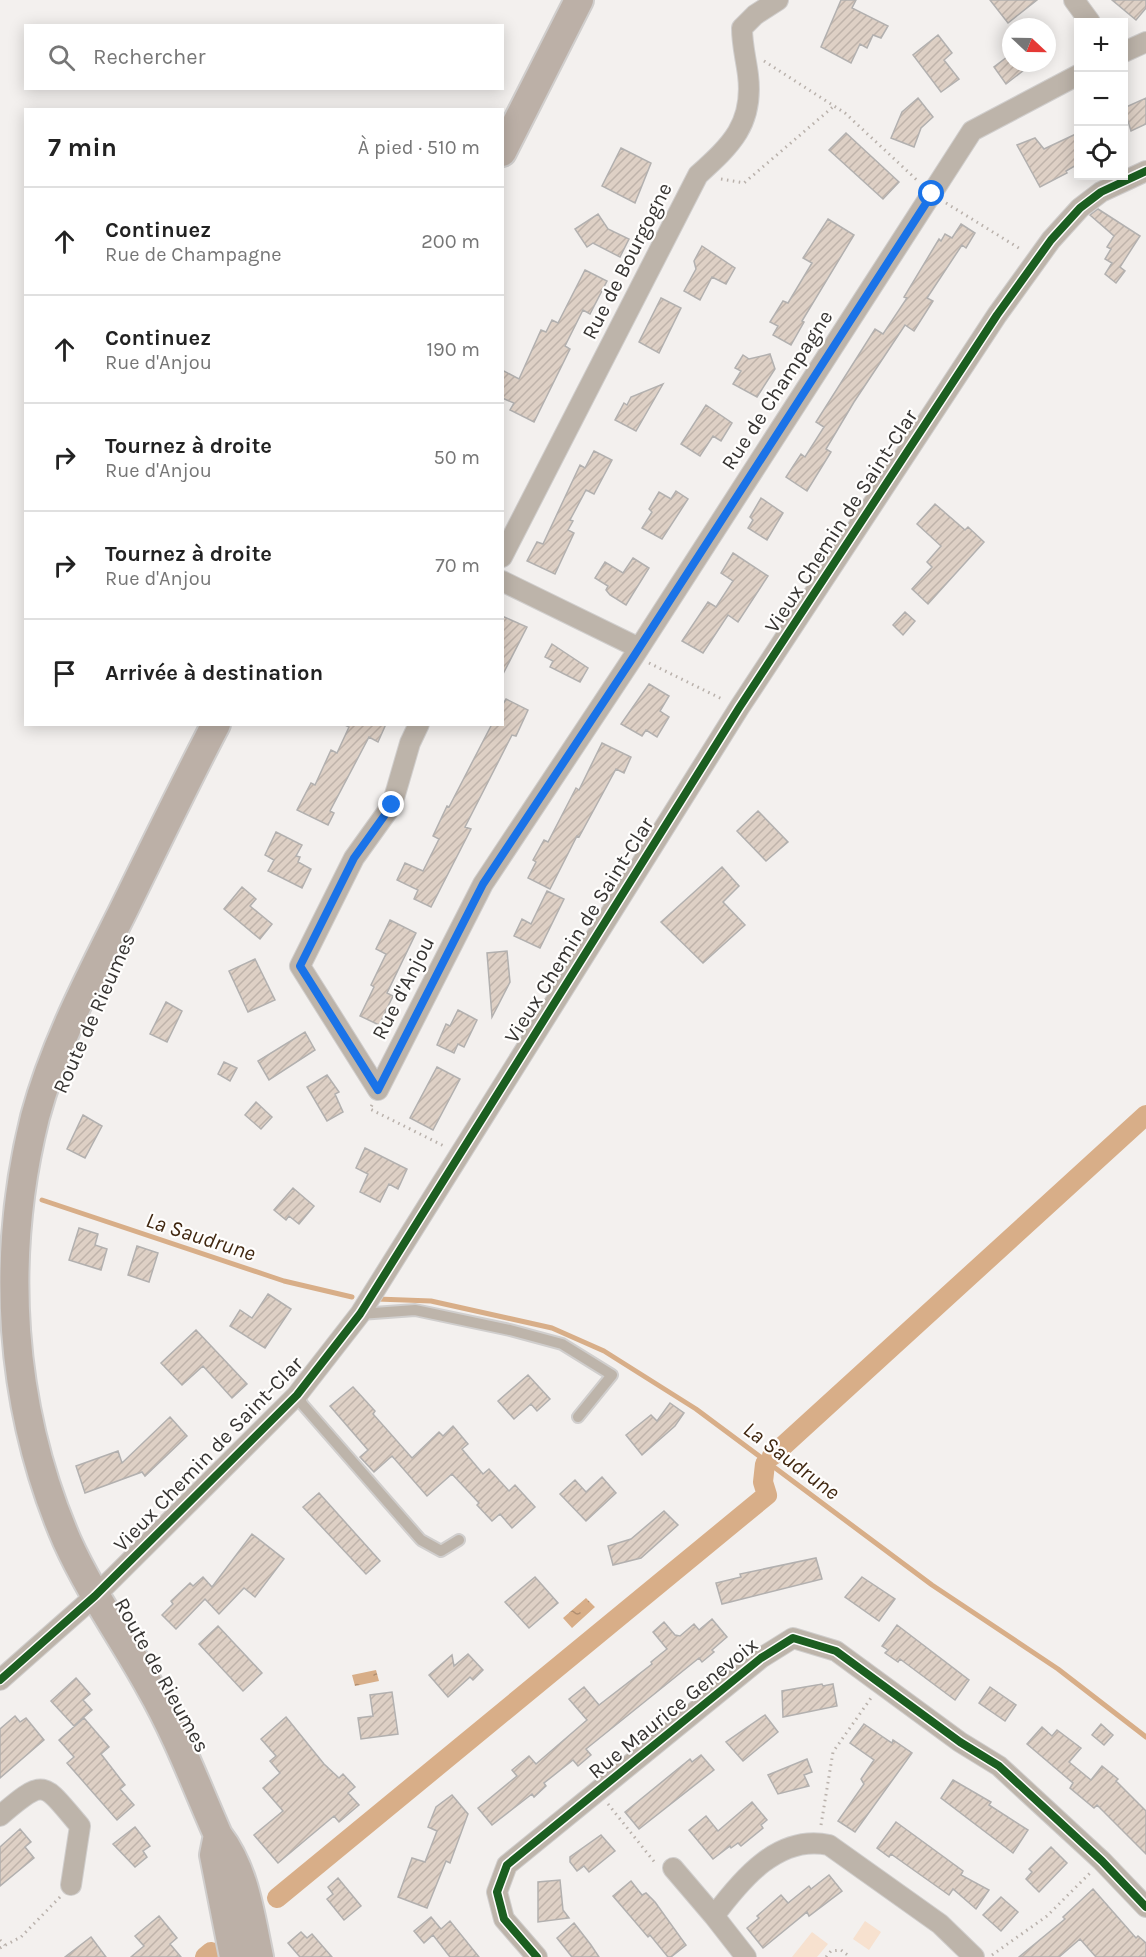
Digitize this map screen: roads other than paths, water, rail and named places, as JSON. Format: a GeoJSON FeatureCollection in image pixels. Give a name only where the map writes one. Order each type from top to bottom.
{"type":"FeatureCollection","features":[{"type":"Feature","properties":{"kind":"main road"},"geometry":{"type":"LineString","coordinates":[[504,148],[577,5]]}},
{"type":"Feature","properties":{"kind":"main road","name":"Route de Rieumes"},"geometry":{"type":"LineString","coordinates":[[215,726],[94,969],[46,1081],[35,1117],[18,1207],[6,1300],[21,1387],[36,1452],[68,1542],[95,1596],[152,1690],[218,1834],[232,1853],[240,1872],[259,1957]]}},
{"type":"Feature","properties":{"kind":"main road","name":"Route de Rieumes"},"geometry":{"type":"LineString","coordinates":[[218,1834],[214,1855],[234,1957]]}},
{"type":"Feature","properties":{"kind":"street","name":"Rue de Bourgogne"},"geometry":{"type":"LineString","coordinates":[[504,553],[698,175],[723,152],[743,126],[748,87],[742,48],[742,28],[754,15],[778,0]]}},
{"type":"Feature","properties":{"kind":"street"},"geometry":{"type":"LineString","coordinates":[[1074,0],[1087,18]]}},
{"type":"Feature","properties":{"kind":"street"},"geometry":{"type":"LineString","coordinates":[[1128,50],[1146,42]]}},
{"type":"Feature","properties":{"kind":"street","name":"Rue de Champagne"},"geometry":{"type":"LineString","coordinates":[[636,652],[972,131],[1074,77]]}},
{"type":"Feature","properties":{"kind":"street","name":"Vieux Chemin de Saint-Clar"},"geometry":{"type":"LineString","coordinates":[[0,1680],[95,1596],[297,1395],[360,1314],[739,708],[1037,259],[1080,208],[1101,192],[1146,171]]}},
{"type":"Feature","properties":{"kind":"street"},"geometry":{"type":"LineString","coordinates":[[504,582],[636,652]]}},
{"type":"Feature","properties":{"kind":"street","name":"Rue d'Anjou"},"geometry":{"type":"LineString","coordinates":[[418,726],[410,743],[392,805],[354,858],[300,966],[378,1090],[483,884],[636,652]]}},
{"type":"Feature","properties":{"kind":"street","name":"Rue Maurice Genevoix"},"geometry":{"type":"LineString","coordinates":[[537,1957],[504,1919],[497,1892],[507,1865],[761,1658],[793,1638],[836,1651],[960,1742],[999,1766],[1102,1861],[1146,1907]]}},
{"type":"Feature","properties":{"kind":"street"},"geometry":{"type":"LineString","coordinates":[[0,1816],[28,1792],[44,1789],[52,1793],[80,1826],[71,1885]]}},
{"type":"Feature","properties":{"kind":"street"},"geometry":{"type":"LineString","coordinates":[[714,1916],[743,1878],[788,1846],[818,1843],[828,1845],[940,1924],[974,1957]]}},
{"type":"Feature","properties":{"kind":"street"},"geometry":{"type":"LineString","coordinates":[[673,1868],[746,1957]]}},
{"type":"Feature","properties":{"kind":"lane"},"geometry":{"type":"LineString","coordinates":[[360,1314],[415,1310],[510,1330],[562,1344],[612,1376],[578,1417]]}},
{"type":"Feature","properties":{"kind":"lane"},"geometry":{"type":"LineString","coordinates":[[297,1395],[303,1405],[421,1540],[441,1551],[459,1540]]}},
{"type":"Feature","properties":{"kind":"water"},"geometry":{"type":"Polygon","coordinates":[[[586,1598],[595,1607],[572,1628],[563,1618],[586,1598]]]}},
{"type":"Feature","properties":{"kind":"water"},"geometry":{"type":"Polygon","coordinates":[[[376,1670],[379,1681],[355,1686],[352,1675],[376,1670]]]}},
{"type":"Feature","properties":{"kind":"waterway"},"geometry":{"type":"LineString","coordinates":[[772,1456],[1146,1115]]}},
{"type":"Feature","properties":{"kind":"waterway","name":"La Saudrune"},"geometry":{"type":"LineString","coordinates":[[42,1200],[284,1281],[352,1297]]}},
{"type":"Feature","properties":{"kind":"waterway","name":"La Saudrune"},"geometry":{"type":"LineString","coordinates":[[377,1299],[431,1301],[552,1328],[604,1351],[696,1409],[932,1585],[1058,1669],[1146,1737]]}},
{"type":"Feature","properties":{"kind":"waterway"},"geometry":{"type":"LineString","coordinates":[[277,1898],[767,1495],[763,1482],[765,1464]]}},
{"type":"Feature","properties":{"kind":"waterway"},"geometry":{"type":"LineString","coordinates":[[205,1957],[211,1952]]}}]}
